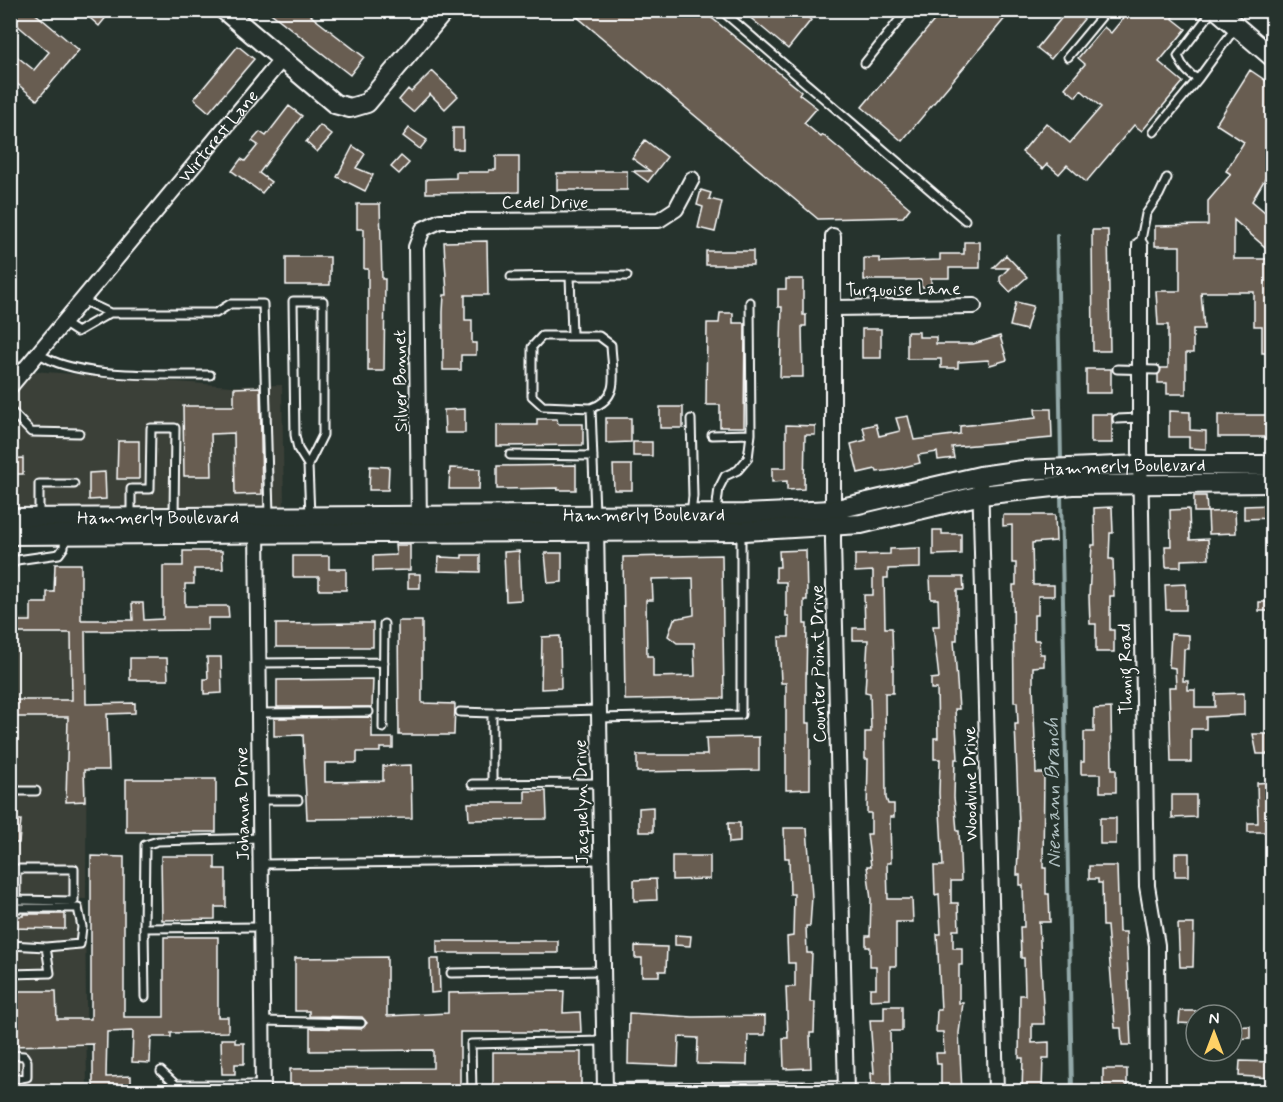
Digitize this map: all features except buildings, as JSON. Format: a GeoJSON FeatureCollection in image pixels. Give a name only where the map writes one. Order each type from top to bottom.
{"type":"FeatureCollection","features":[{"type":"Feature","properties":{"kind":"main road"},"geometry":{"type":"LineString","coordinates":[[224,10],[335,104],[350,108],[367,103],[440,16]]}},
{"type":"Feature","properties":{"kind":"main road"},"geometry":{"type":"LineString","coordinates":[[1215,10],[1272,57]]}},
{"type":"Feature","properties":{"kind":"main road","name":"Hammerly Boulevard"},"geometry":{"type":"LineString","coordinates":[[10,518],[39,518],[94,526],[261,522],[419,524],[596,513],[888,518],[981,495],[1072,485],[1140,474],[1272,465]]}},
{"type":"Feature","properties":{"kind":"main road","name":"Hammerly Boulevard"},"geometry":{"type":"LineString","coordinates":[[10,535],[65,535],[131,517],[261,522],[310,516],[419,524],[597,532],[741,531],[833,518],[980,476],[1023,470],[1140,474],[1272,483]]}},
{"type":"Feature","properties":{"kind":"street","name":"Wirtcrest Lane"},"geometry":{"type":"LineString","coordinates":[[10,387],[282,59]]}},
{"type":"Feature","properties":{"kind":"street","name":"Cedel Drive"},"geometry":{"type":"LineString","coordinates":[[423,230],[440,221],[659,220],[676,209],[692,179]]}},
{"type":"Feature","properties":{"kind":"street","name":"Silver Bonnet"},"geometry":{"type":"LineString","coordinates":[[419,524],[417,246],[423,230]]}},
{"type":"Feature","properties":{"kind":"street","name":"Counter Point Drive"},"geometry":{"type":"LineString","coordinates":[[833,236],[833,518],[846,1090]]}},
{"type":"Feature","properties":{"kind":"street","name":"Thonig Road"},"geometry":{"type":"LineString","coordinates":[[1140,245],[1140,474],[1147,886],[1157,945],[1158,1092]]}},
{"type":"Feature","properties":{"kind":"street","name":"Turquoise Lane"},"geometry":{"type":"LineString","coordinates":[[833,308],[974,306]]}},
{"type":"Feature","properties":{"kind":"street","name":"Woodvine Drive"},"geometry":{"type":"LineString","coordinates":[[980,476],[996,1092]]}},
{"type":"Feature","properties":{"kind":"street","name":"Jacquelyn Drive"},"geometry":{"type":"LineString","coordinates":[[596,513],[602,1041],[605,1091]]}},
{"type":"Feature","properties":{"kind":"street","name":"Johanna Drive"},"geometry":{"type":"LineString","coordinates":[[261,522],[258,663],[263,1088]]}},
{"type":"Feature","properties":{"kind":"street"},"geometry":{"type":"LineString","coordinates":[[605,1091],[846,1090]]}},
{"type":"Feature","properties":{"kind":"lane"},"geometry":{"type":"LineString","coordinates":[[419,10],[440,16]]}},
{"type":"Feature","properties":{"kind":"lane"},"geometry":{"type":"LineString","coordinates":[[721,10],[965,220]]}},
{"type":"Feature","properties":{"kind":"lane"},"geometry":{"type":"LineString","coordinates":[[865,63],[908,10]]}},
{"type":"Feature","properties":{"kind":"lane"},"geometry":{"type":"LineString","coordinates":[[1068,57],[1107,10]]}},
{"type":"Feature","properties":{"kind":"lane"},"geometry":{"type":"LineString","coordinates":[[1198,79],[1182,66],[1178,56],[1215,10]]}},
{"type":"Feature","properties":{"kind":"lane"},"geometry":{"type":"LineString","coordinates":[[1154,132],[1198,79],[1236,27]]}},
{"type":"Feature","properties":{"kind":"lane"},"geometry":{"type":"LineString","coordinates":[[1140,245],[1146,214],[1167,178]]}},
{"type":"Feature","properties":{"kind":"lane"},"geometry":{"type":"LineString","coordinates":[[570,276],[572,334]]}},
{"type":"Feature","properties":{"kind":"lane"},"geometry":{"type":"LineString","coordinates":[[511,277],[627,276]]}},
{"type":"Feature","properties":{"kind":"lane"},"geometry":{"type":"LineString","coordinates":[[82,300],[110,313],[216,313],[230,304],[263,304],[261,522]]}},
{"type":"Feature","properties":{"kind":"lane"},"geometry":{"type":"LineString","coordinates":[[308,465],[298,449],[295,435],[293,301],[322,301],[323,435],[308,465],[310,516]]}},
{"type":"Feature","properties":{"kind":"lane"},"geometry":{"type":"LineString","coordinates":[[716,514],[719,488],[725,476],[738,470],[748,458],[751,434],[750,302]]}},
{"type":"Feature","properties":{"kind":"lane"},"geometry":{"type":"LineString","coordinates":[[63,323],[77,332],[110,313]]}},
{"type":"Feature","properties":{"kind":"lane"},"geometry":{"type":"LineString","coordinates":[[572,334],[599,336],[611,345],[613,391],[604,404],[591,408],[543,406],[532,396],[532,346],[542,336],[572,334]]}},
{"type":"Feature","properties":{"kind":"lane"},"geometry":{"type":"LineString","coordinates":[[38,353],[56,364],[95,371],[210,375]]}},
{"type":"Feature","properties":{"kind":"lane"},"geometry":{"type":"LineString","coordinates":[[1117,369],[1156,369]]}},
{"type":"Feature","properties":{"kind":"lane"},"geometry":{"type":"LineString","coordinates":[[591,408],[596,513]]}},
{"type":"Feature","properties":{"kind":"lane"},"geometry":{"type":"LineString","coordinates":[[10,410],[31,432],[79,433]]}},
{"type":"Feature","properties":{"kind":"lane"},"geometry":{"type":"LineString","coordinates":[[1117,419],[1140,418]]}},
{"type":"Feature","properties":{"kind":"lane"},"geometry":{"type":"LineString","coordinates":[[691,419],[693,496],[691,514]]}},
{"type":"Feature","properties":{"kind":"lane"},"geometry":{"type":"LineString","coordinates":[[131,517],[131,489],[150,489],[151,428],[175,428],[174,517]]}},
{"type":"Feature","properties":{"kind":"lane"},"geometry":{"type":"LineString","coordinates":[[712,435],[751,434]]}},
{"type":"Feature","properties":{"kind":"lane"},"geometry":{"type":"LineString","coordinates":[[510,455],[593,456]]}},
{"type":"Feature","properties":{"kind":"lane"},"geometry":{"type":"LineString","coordinates":[[39,518],[39,484],[74,484]]}},
{"type":"Feature","properties":{"kind":"lane"},"geometry":{"type":"LineString","coordinates":[[460,712],[741,715],[741,531]]}},
{"type":"Feature","properties":{"kind":"lane"},"geometry":{"type":"LineString","coordinates":[[10,567],[17,560],[47,557],[62,552],[65,535]]}},
{"type":"Feature","properties":{"kind":"lane"},"geometry":{"type":"LineString","coordinates":[[383,728],[384,624]]}},
{"type":"Feature","properties":{"kind":"lane"},"geometry":{"type":"LineString","coordinates":[[258,663],[384,662]]}},
{"type":"Feature","properties":{"kind":"lane"},"geometry":{"type":"LineString","coordinates":[[259,712],[369,712]]}},
{"type":"Feature","properties":{"kind":"lane"},"geometry":{"type":"LineString","coordinates":[[492,712],[492,784]]}},
{"type":"Feature","properties":{"kind":"lane"},"geometry":{"type":"LineString","coordinates":[[472,784],[599,783]]}},
{"type":"Feature","properties":{"kind":"lane"},"geometry":{"type":"LineString","coordinates":[[10,791],[36,791]]}},
{"type":"Feature","properties":{"kind":"lane"},"geometry":{"type":"LineString","coordinates":[[260,800],[298,800]]}},
{"type":"Feature","properties":{"kind":"lane"},"geometry":{"type":"LineString","coordinates":[[145,997],[145,845],[158,841],[260,838]]}},
{"type":"Feature","properties":{"kind":"lane"},"geometry":{"type":"LineString","coordinates":[[261,864],[600,860]]}},
{"type":"Feature","properties":{"kind":"lane"},"geometry":{"type":"LineString","coordinates":[[16,869],[74,869],[74,901],[13,900],[16,869]]}},
{"type":"Feature","properties":{"kind":"lane"},"geometry":{"type":"LineString","coordinates":[[10,908],[78,908],[82,927],[80,944],[46,947],[10,945]]}},
{"type":"Feature","properties":{"kind":"lane"},"geometry":{"type":"LineString","coordinates":[[144,928],[261,927]]}},
{"type":"Feature","properties":{"kind":"lane"},"geometry":{"type":"LineString","coordinates":[[10,974],[50,973],[46,947]]}},
{"type":"Feature","properties":{"kind":"lane"},"geometry":{"type":"LineString","coordinates":[[451,973],[601,971]]}},
{"type":"Feature","properties":{"kind":"lane"},"geometry":{"type":"LineString","coordinates":[[262,1021],[361,1023]]}},
{"type":"Feature","properties":{"kind":"lane"},"geometry":{"type":"LineString","coordinates":[[472,1092],[471,1044],[602,1041]]}},
{"type":"Feature","properties":{"kind":"lane"},"geometry":{"type":"LineString","coordinates":[[10,1055],[24,1056],[27,1061],[27,1077],[10,1080]]}},
{"type":"Feature","properties":{"kind":"lane"},"geometry":{"type":"LineString","coordinates":[[161,1071],[176,1085],[263,1088]]}},
{"type":"Feature","properties":{"kind":"shaded area"},"geometry":{"type":"Polygon","coordinates":[[[33,371],[231,386],[282,385],[284,507],[11,507],[11,398],[33,371]]]}},
{"type":"Feature","properties":{"kind":"shaded area"},"geometry":{"type":"Polygon","coordinates":[[[11,618],[87,618],[86,899],[11,898],[11,618]]]}},
{"type":"Feature","properties":{"kind":"shaded area"},"geometry":{"type":"Polygon","coordinates":[[[85,905],[87,1091],[11,1091],[10,906],[85,905]]]}},
{"type":"Feature","properties":{"kind":"waterway","name":"Niemann Branch"},"geometry":{"type":"LineString","coordinates":[[1057,235],[1061,461]]}},
{"type":"Feature","properties":{"kind":"waterway","name":"Niemann Branch"},"geometry":{"type":"LineString","coordinates":[[1061,493],[1072,1092]]}}]}
